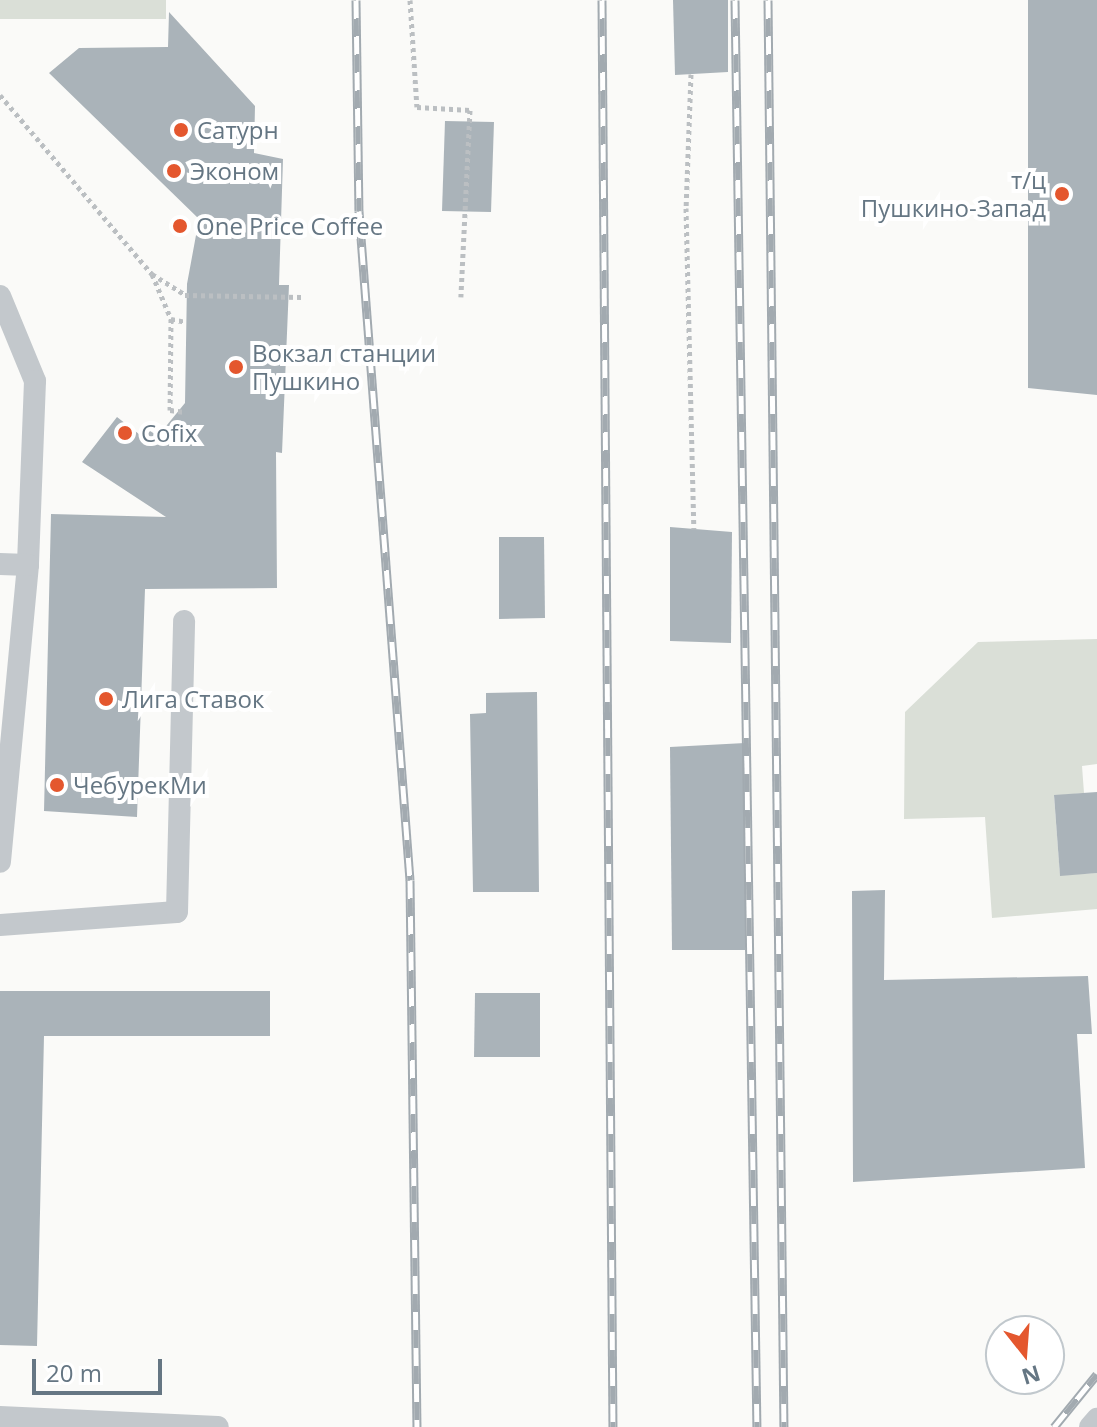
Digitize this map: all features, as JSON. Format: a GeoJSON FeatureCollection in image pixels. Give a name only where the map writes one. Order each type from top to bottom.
{"type":"FeatureCollection","features":[{"type":"Feature","properties":{"kind":"lane"},"geometry":{"type":"LineString","coordinates":[[0,296],[35,381],[28,565],[6,854],[0,862]]}},
{"type":"Feature","properties":{"kind":"lane"},"geometry":{"type":"LineString","coordinates":[[0,564],[28,565]]}},
{"type":"Feature","properties":{"kind":"lane"},"geometry":{"type":"LineString","coordinates":[[0,925],[177,912],[184,621]]}},
{"type":"Feature","properties":{"kind":"lane"},"geometry":{"type":"LineString","coordinates":[[0,1417],[218,1427]]}},
{"type":"Feature","properties":{"kind":"lane"},"geometry":{"type":"LineString","coordinates":[[1090,1427],[1097,1419]]}},
{"type":"Feature","properties":{"kind":"path"},"geometry":{"type":"LineString","coordinates":[[410,0],[417,107],[470,110],[461,297]]}},
{"type":"Feature","properties":{"kind":"path"},"geometry":{"type":"LineString","coordinates":[[691,74],[686,208],[694,529]]}},
{"type":"Feature","properties":{"kind":"path"},"geometry":{"type":"LineString","coordinates":[[0,95],[152,274],[185,295],[302,297]]}},
{"type":"Feature","properties":{"kind":"path"},"geometry":{"type":"LineString","coordinates":[[152,274],[171,319],[170,410],[185,412]]}},
{"type":"Feature","properties":{"kind":"path"},"geometry":{"type":"LineString","coordinates":[[171,319],[186,322]]}},
{"type":"Feature","properties":{"kind":"shaded area"},"geometry":{"type":"Polygon","coordinates":[[[0,0],[166,0],[166,19],[0,19],[0,0]]]}},
{"type":"Feature","properties":{"kind":"shaded area"},"geometry":{"type":"Polygon","coordinates":[[[1097,639],[1097,764],[1082,766],[1084,793],[1054,796],[1060,875],[1097,873],[1097,909],[992,918],[985,817],[904,819],[905,712],[978,642],[1097,639]]]}},
{"type":"Feature","properties":{"kind":"building"},"geometry":{"type":"Polygon","coordinates":[[[673,0],[728,0],[728,72],[675,75],[673,0]]]}},
{"type":"Feature","properties":{"kind":"building","name":"т/ц Пушкино-Запад"},"geometry":{"type":"Polygon","coordinates":[[[1028,0],[1097,0],[1097,395],[1028,388],[1028,0]]]}},
{"type":"Feature","properties":{"kind":"building"},"geometry":{"type":"Polygon","coordinates":[[[169,12],[255,106],[254,153],[283,159],[279,285],[289,285],[282,453],[276,452],[277,588],[145,589],[137,817],[44,811],[51,514],[166,517],[82,462],[117,417],[144,438],[150,431],[158,436],[185,403],[187,284],[199,219],[49,73],[79,48],[168,47],[169,12]]]}},
{"type":"Feature","properties":{"kind":"building"},"geometry":{"type":"Polygon","coordinates":[[[445,121],[494,122],[491,212],[442,211],[445,121]]]}},
{"type":"Feature","properties":{"kind":"building"},"geometry":{"type":"Polygon","coordinates":[[[670,527],[732,532],[731,643],[670,641],[670,527]]]}},
{"type":"Feature","properties":{"kind":"building"},"geometry":{"type":"Polygon","coordinates":[[[499,537],[544,537],[545,618],[499,619],[499,537]]]}},
{"type":"Feature","properties":{"kind":"building"},"geometry":{"type":"Polygon","coordinates":[[[537,692],[539,892],[473,892],[470,714],[486,713],[486,693],[537,692]]]}},
{"type":"Feature","properties":{"kind":"building"},"geometry":{"type":"Polygon","coordinates":[[[745,743],[745,950],[672,950],[670,747],[745,743]]]}},
{"type":"Feature","properties":{"kind":"building"},"geometry":{"type":"Polygon","coordinates":[[[1097,792],[1097,873],[1060,876],[1054,795],[1097,792]]]}},
{"type":"Feature","properties":{"kind":"building"},"geometry":{"type":"Polygon","coordinates":[[[885,890],[884,980],[1088,976],[1092,1034],[1077,1034],[1085,1168],[853,1182],[852,891],[885,890]]]}},
{"type":"Feature","properties":{"kind":"building"},"geometry":{"type":"Polygon","coordinates":[[[0,991],[270,991],[270,1036],[44,1036],[37,1346],[0,1345],[0,991]]]}},
{"type":"Feature","properties":{"kind":"building"},"geometry":{"type":"Polygon","coordinates":[[[475,993],[540,993],[540,1057],[474,1057],[475,993]]]}},
{"type":"Feature","properties":{"kind":"railway"},"geometry":{"type":"LineString","coordinates":[[356,0],[359,211],[410,880],[417,1427]]}},
{"type":"Feature","properties":{"kind":"railway"},"geometry":{"type":"LineString","coordinates":[[602,0],[613,1427]]}},
{"type":"Feature","properties":{"kind":"railway"},"geometry":{"type":"LineString","coordinates":[[735,0],[757,1427]]}},
{"type":"Feature","properties":{"kind":"railway"},"geometry":{"type":"LineString","coordinates":[[768,0],[784,1427]]}},
{"type":"Feature","properties":{"kind":"railway"},"geometry":{"type":"LineString","coordinates":[[1054,1427],[1097,1374]]}},
{"type":"Feature","properties":{"kind":"place","name":"Сатурн"},"geometry":{"type":"Point","coordinates":[181,130]}},
{"type":"Feature","properties":{"kind":"place","name":"Эконом"},"geometry":{"type":"Point","coordinates":[174,171]}},
{"type":"Feature","properties":{"kind":"place","name":"т/ц Пушкино-Запад"},"geometry":{"type":"Point","coordinates":[1062,194]}},
{"type":"Feature","properties":{"kind":"place","name":"One Price Coffee"},"geometry":{"type":"Point","coordinates":[180,226]}},
{"type":"Feature","properties":{"kind":"place","name":"Вокзал станции Пушкино"},"geometry":{"type":"Point","coordinates":[236,367]}},
{"type":"Feature","properties":{"kind":"place","name":"Cofix"},"geometry":{"type":"Point","coordinates":[125,433]}},
{"type":"Feature","properties":{"kind":"place","name":"Лига Ставок"},"geometry":{"type":"Point","coordinates":[106,699]}},
{"type":"Feature","properties":{"kind":"place","name":"ЧебурекМи"},"geometry":{"type":"Point","coordinates":[57,785]}}]}
